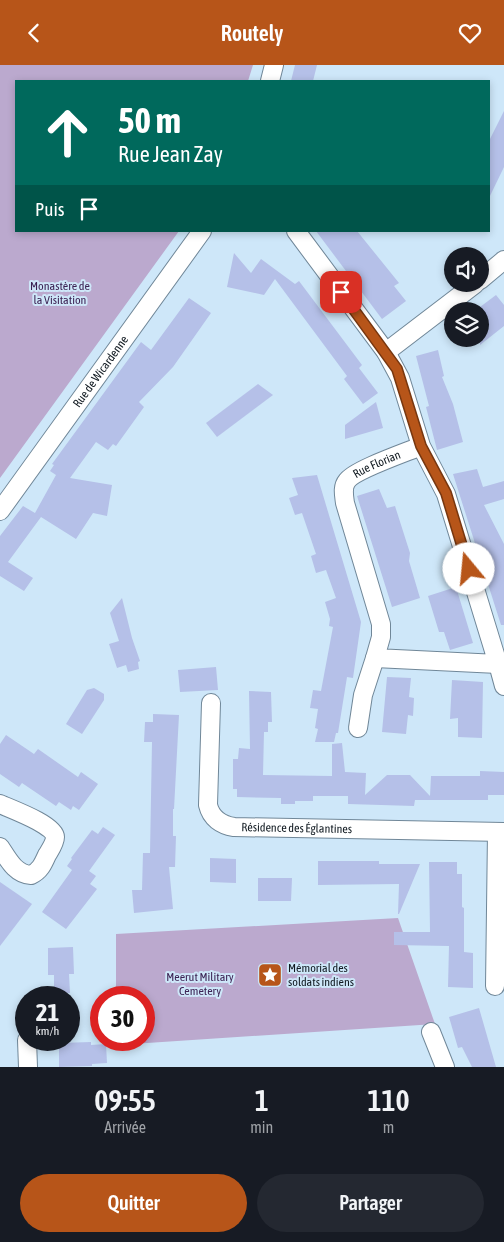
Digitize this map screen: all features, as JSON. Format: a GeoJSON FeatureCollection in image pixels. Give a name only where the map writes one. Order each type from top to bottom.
{"type":"FeatureCollection","features":[{"type":"Feature","properties":{"kind":"street"},"geometry":{"type":"LineString","coordinates":[[270,80],[274,65]]}},
{"type":"Feature","properties":{"kind":"street","name":"Rue de Wicardenne"},"geometry":{"type":"LineString","coordinates":[[0,511],[201,232]]}},
{"type":"Feature","properties":{"kind":"street"},"geometry":{"type":"LineString","coordinates":[[297,232],[386,352],[400,378],[421,446],[446,493],[504,686]]}},
{"type":"Feature","properties":{"kind":"street"},"geometry":{"type":"LineString","coordinates":[[489,272],[504,260]]}},
{"type":"Feature","properties":{"kind":"street"},"geometry":{"type":"LineString","coordinates":[[386,352],[465,292]]}},
{"type":"Feature","properties":{"kind":"street","name":"Rue Florian"},"geometry":{"type":"LineString","coordinates":[[358,728],[363,695],[375,658],[381,624],[345,503],[344,488],[346,482],[355,474],[421,446]]}},
{"type":"Feature","properties":{"kind":"street"},"geometry":{"type":"LineString","coordinates":[[375,658],[498,664]]}},
{"type":"Feature","properties":{"kind":"street","name":"Résidence des Églantines"},"geometry":{"type":"LineString","coordinates":[[211,703],[208,805],[212,815],[221,824],[234,827],[501,832],[495,987]]}},
{"type":"Feature","properties":{"kind":"street"},"geometry":{"type":"LineString","coordinates":[[0,804],[43,824],[54,831],[55,836],[54,842],[40,869],[31,875],[24,874],[15,868],[0,847]]}},
{"type":"Feature","properties":{"kind":"street"},"geometry":{"type":"LineString","coordinates":[[431,1032],[446,1067]]}},
{"type":"Feature","properties":{"kind":"street"},"geometry":{"type":"LineString","coordinates":[[28,1051],[28,1067]]}},
{"type":"Feature","properties":{"kind":"green space","name":"Monastère de la Visitation"},"geometry":{"type":"Polygon","coordinates":[[[0,65],[253,65],[248,80],[15,80],[15,232],[178,232],[0,478],[0,65]]]}},
{"type":"Feature","properties":{"kind":"green space","name":"Meerut Military Cemetery"},"geometry":{"type":"Polygon","coordinates":[[[398,918],[435,1024],[155,1042],[155,986],[116,986],[116,934],[398,918]]]}},
{"type":"Feature","properties":{"kind":"building"},"geometry":{"type":"Polygon","coordinates":[[[295,65],[317,65],[313,80],[291,80],[295,65]]]}},
{"type":"Feature","properties":{"kind":"building"},"geometry":{"type":"Polygon","coordinates":[[[504,111],[504,167],[490,196],[490,139],[504,111]]]}},
{"type":"Feature","properties":{"kind":"building"},"geometry":{"type":"Polygon","coordinates":[[[317,232],[358,232],[399,283],[394,286],[406,301],[382,319],[317,232]]]}},
{"type":"Feature","properties":{"kind":"building"},"geometry":{"type":"Polygon","coordinates":[[[234,253],[251,273],[261,259],[295,284],[299,281],[362,365],[359,368],[378,393],[363,404],[344,379],[347,376],[275,279],[264,295],[227,287],[234,253]]]}},
{"type":"Feature","properties":{"kind":"building"},"geometry":{"type":"Polygon","coordinates":[[[496,295],[504,305],[504,326],[489,338],[489,302],[487,302],[496,295]]]}},
{"type":"Feature","properties":{"kind":"building"},"geometry":{"type":"Polygon","coordinates":[[[189,298],[211,313],[173,367],[139,402],[144,407],[116,446],[113,444],[108,450],[96,442],[70,478],[112,485],[107,516],[93,513],[76,539],[41,517],[8,562],[33,578],[24,591],[0,576],[0,536],[23,506],[35,513],[56,475],[50,471],[54,465],[52,464],[141,342],[151,350],[189,298]]]}},
{"type":"Feature","properties":{"kind":"building"},"geometry":{"type":"Polygon","coordinates":[[[438,350],[444,376],[442,377],[453,404],[463,442],[437,450],[426,407],[429,406],[416,356],[438,350]]]}},
{"type":"Feature","properties":{"kind":"building"},"geometry":{"type":"Polygon","coordinates":[[[258,384],[273,395],[217,437],[206,423],[258,384]]]}},
{"type":"Feature","properties":{"kind":"building"},"geometry":{"type":"Polygon","coordinates":[[[376,402],[383,428],[345,439],[345,425],[376,402]]]}},
{"type":"Feature","properties":{"kind":"building"},"geometry":{"type":"Polygon","coordinates":[[[477,469],[483,487],[504,481],[504,499],[484,505],[504,544],[504,625],[501,625],[453,474],[477,469]]]}},
{"type":"Feature","properties":{"kind":"building"},"geometry":{"type":"Polygon","coordinates":[[[317,475],[361,622],[353,678],[347,677],[338,733],[336,733],[334,742],[315,742],[318,729],[315,728],[318,709],[310,708],[313,690],[321,691],[333,627],[329,626],[330,619],[325,602],[336,598],[326,570],[316,573],[311,556],[316,554],[302,513],[295,515],[289,498],[298,495],[292,478],[317,475]]]}},
{"type":"Feature","properties":{"kind":"building"},"geometry":{"type":"Polygon","coordinates":[[[379,489],[387,508],[395,506],[410,553],[409,561],[420,598],[392,607],[357,496],[379,489]]]}},
{"type":"Feature","properties":{"kind":"building"},"geometry":{"type":"Polygon","coordinates":[[[456,587],[473,643],[450,650],[444,632],[439,632],[428,596],[456,587]]]}},
{"type":"Feature","properties":{"kind":"building"},"geometry":{"type":"Polygon","coordinates":[[[122,598],[140,661],[138,662],[139,669],[128,672],[126,665],[117,668],[109,644],[119,641],[110,613],[122,598]]]}},
{"type":"Feature","properties":{"kind":"building"},"geometry":{"type":"Polygon","coordinates":[[[216,667],[218,690],[180,692],[178,670],[216,667]]]}},
{"type":"Feature","properties":{"kind":"building"},"geometry":{"type":"Polygon","coordinates":[[[387,677],[411,678],[409,697],[414,698],[413,716],[408,715],[406,734],[382,732],[387,677]]]}},
{"type":"Feature","properties":{"kind":"building"},"geometry":{"type":"Polygon","coordinates":[[[452,680],[483,682],[482,738],[458,737],[458,718],[450,719],[452,680]]]}},
{"type":"Feature","properties":{"kind":"building"},"geometry":{"type":"Polygon","coordinates":[[[94,688],[104,694],[104,700],[82,734],[66,724],[87,690],[94,688]]]}},
{"type":"Feature","properties":{"kind":"building"},"geometry":{"type":"Polygon","coordinates":[[[249,691],[271,692],[272,722],[268,722],[268,732],[264,732],[263,775],[332,776],[332,744],[342,743],[345,772],[366,773],[365,795],[387,775],[410,775],[430,796],[431,776],[480,776],[480,771],[504,772],[504,795],[488,795],[488,800],[415,800],[414,806],[348,804],[348,796],[313,796],[313,801],[295,801],[295,804],[281,804],[281,798],[237,797],[237,789],[233,789],[233,759],[238,759],[239,748],[250,749],[249,691]]]}},
{"type":"Feature","properties":{"kind":"building"},"geometry":{"type":"Polygon","coordinates":[[[153,714],[179,715],[173,809],[173,836],[176,836],[175,867],[169,867],[173,909],[134,913],[132,890],[142,890],[143,853],[150,853],[152,742],[144,742],[145,722],[153,722],[153,714]]]}},
{"type":"Feature","properties":{"kind":"building"},"geometry":{"type":"Polygon","coordinates":[[[6,735],[34,754],[38,749],[78,777],[81,772],[98,784],[79,810],[73,806],[71,810],[59,802],[56,806],[22,783],[19,787],[0,774],[0,744],[6,735]]]}},
{"type":"Feature","properties":{"kind":"building"},"geometry":{"type":"Polygon","coordinates":[[[103,827],[115,835],[89,871],[96,876],[90,884],[97,889],[66,929],[42,912],[72,870],[67,866],[71,858],[92,830],[98,834],[103,827]]]}},
{"type":"Feature","properties":{"kind":"building"},"geometry":{"type":"Polygon","coordinates":[[[210,858],[236,859],[236,883],[210,882],[210,858]]]}},
{"type":"Feature","properties":{"kind":"building"},"geometry":{"type":"Polygon","coordinates":[[[318,861],[379,861],[379,864],[420,864],[398,914],[399,884],[318,885],[318,861]]]}},
{"type":"Feature","properties":{"kind":"building"},"geometry":{"type":"Polygon","coordinates":[[[429,862],[457,862],[457,874],[462,874],[464,952],[473,953],[473,988],[448,987],[449,946],[394,945],[394,932],[430,932],[429,862]]]}},
{"type":"Feature","properties":{"kind":"building"},"geometry":{"type":"Polygon","coordinates":[[[258,878],[292,878],[291,901],[258,901],[258,878]]]}},
{"type":"Feature","properties":{"kind":"building"},"geometry":{"type":"Polygon","coordinates":[[[0,882],[32,904],[0,946],[0,882]]]}},
{"type":"Feature","properties":{"kind":"building"},"geometry":{"type":"Polygon","coordinates":[[[73,947],[74,974],[69,974],[70,986],[54,986],[54,975],[48,975],[48,948],[73,947]]]}},
{"type":"Feature","properties":{"kind":"building"},"geometry":{"type":"Polygon","coordinates":[[[479,1008],[496,1067],[472,1067],[462,1047],[458,1048],[449,1017],[479,1008]]]}},
{"type":"Feature","properties":{"kind":"building"},"geometry":{"type":"Polygon","coordinates":[[[80,1042],[90,1042],[90,1051],[106,1051],[107,1063],[92,1064],[92,1066],[59,1067],[59,1051],[80,1051],[80,1042]]]}},
{"type":"Feature","properties":{"kind":"place","name":"Mémorial des soldats indiens"},"geometry":{"type":"Point","coordinates":[270,975]}},
{"type":"Feature","properties":{"kind":"route"},"geometry":{"type":"LineString","coordinates":[[341,292],[397,369],[421,446],[446,493],[469,569]]}}]}
